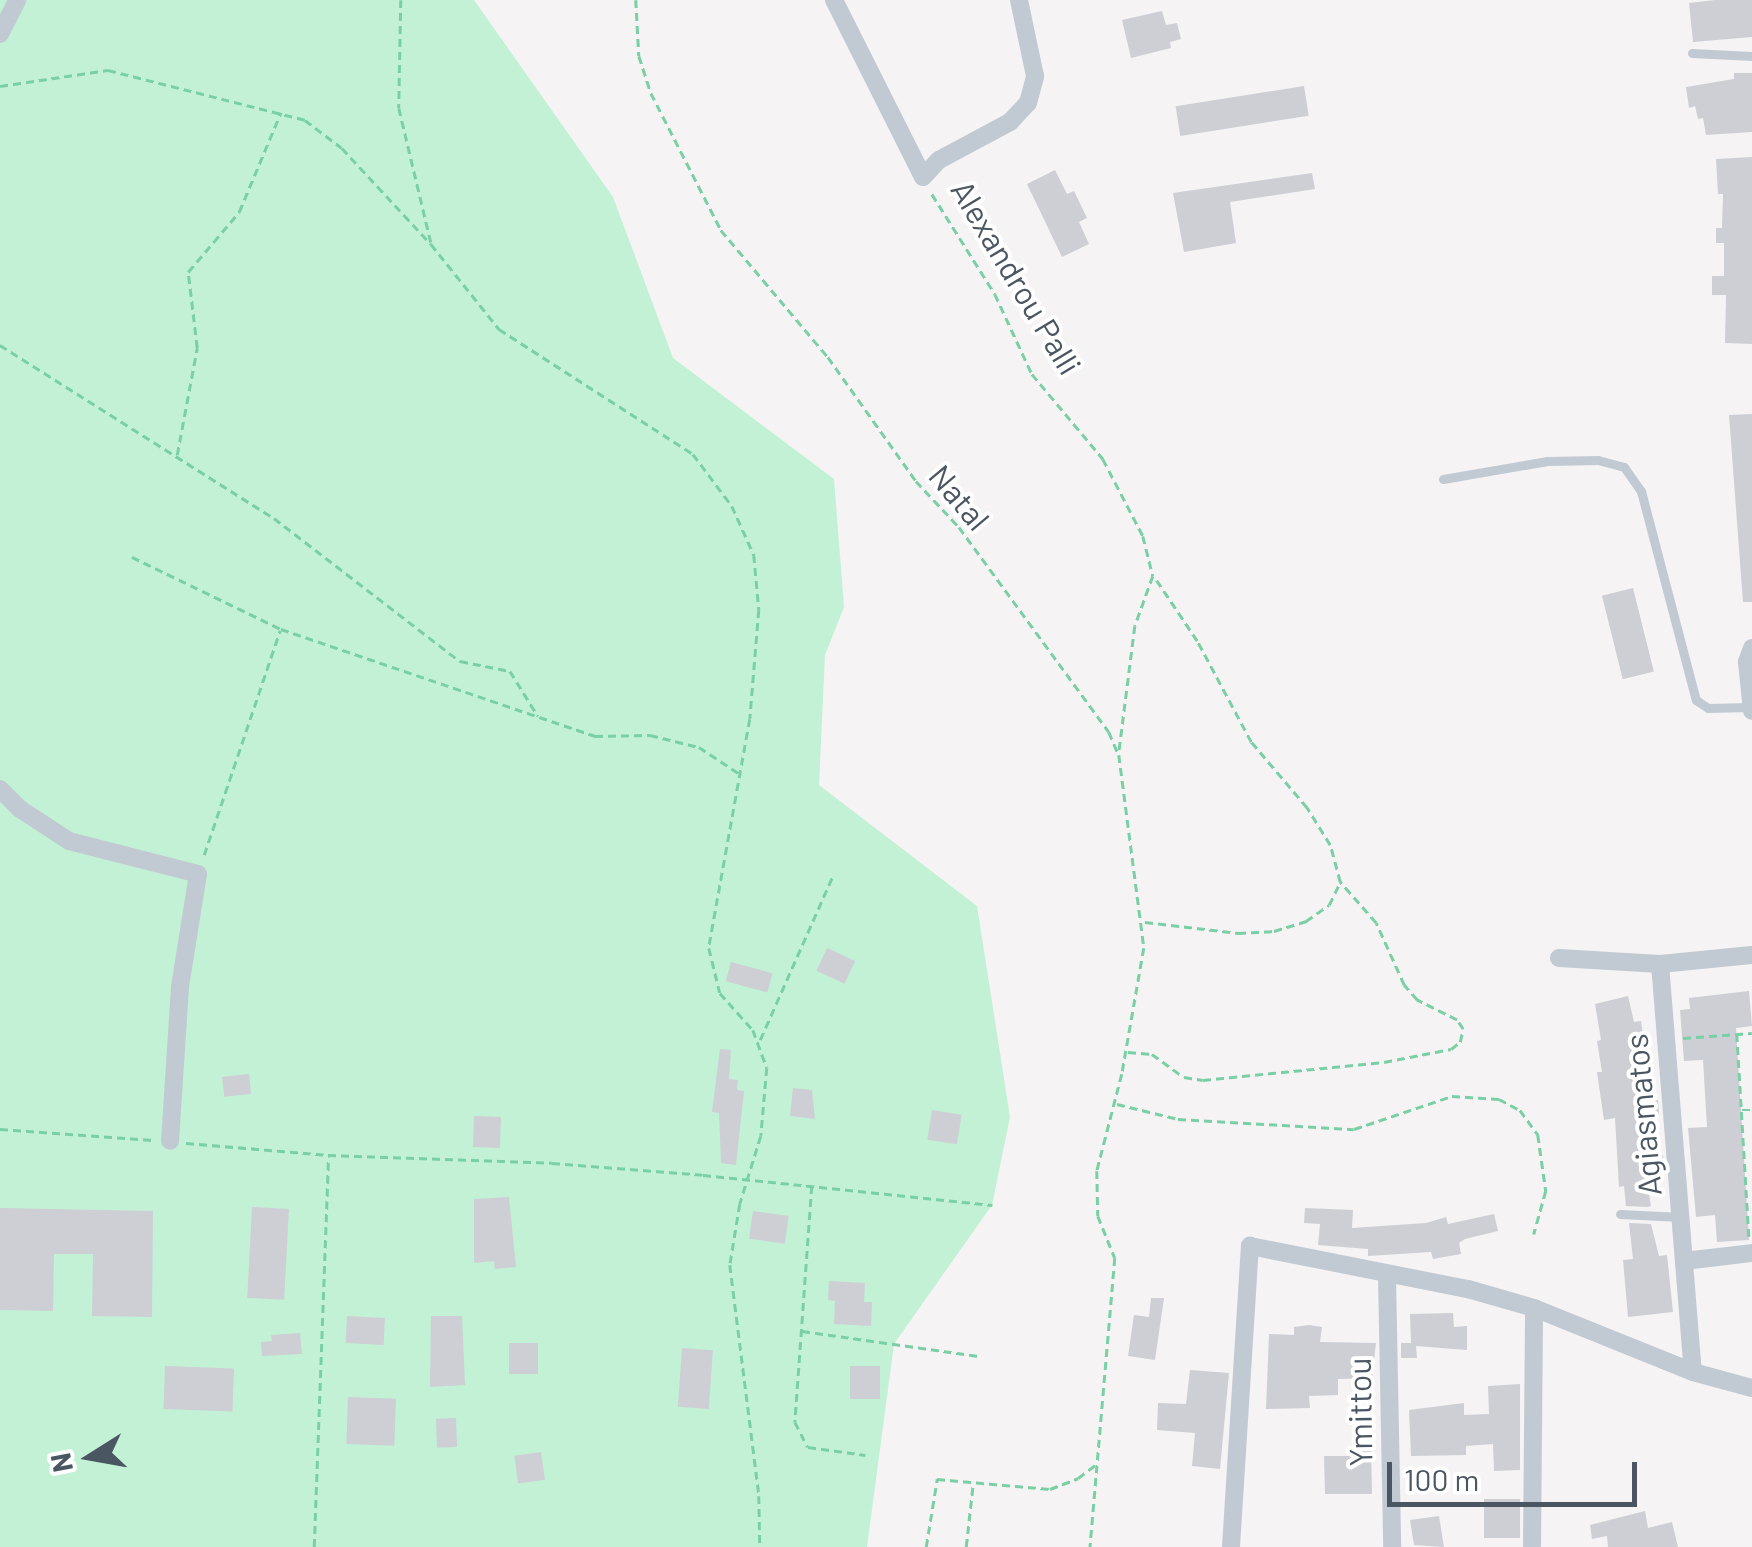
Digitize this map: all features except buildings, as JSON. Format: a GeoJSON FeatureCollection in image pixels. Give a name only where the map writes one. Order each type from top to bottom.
{"type":"FeatureCollection","features":[{"type":"Feature","properties":{"kind":"street"},"geometry":{"type":"LineString","coordinates":[[0,34],[17,0]]}},
{"type":"Feature","properties":{"kind":"street","name":"Alexandrou Palli"},"geometry":{"type":"LineString","coordinates":[[834,0],[923,177]]}},
{"type":"Feature","properties":{"kind":"street"},"geometry":{"type":"LineString","coordinates":[[923,177],[939,160],[1010,122],[1028,103],[1035,76],[1019,0]]}},
{"type":"Feature","properties":{"kind":"street"},"geometry":{"type":"LineString","coordinates":[[1752,648],[1748,662],[1752,709]]}},
{"type":"Feature","properties":{"kind":"street"},"geometry":{"type":"LineString","coordinates":[[0,789],[20,810],[69,841],[198,874],[180,988],[170,1141]]}},
{"type":"Feature","properties":{"kind":"street"},"geometry":{"type":"LineString","coordinates":[[1559,958],[1660,964],[1752,955]]}},
{"type":"Feature","properties":{"kind":"street","name":"Agiasmatos"},"geometry":{"type":"LineString","coordinates":[[1660,964],[1693,1372]]}},
{"type":"Feature","properties":{"kind":"street"},"geometry":{"type":"LineString","coordinates":[[1232,1547],[1250,1246],[1468,1289],[1534,1308],[1693,1372],[1752,1388]]}},
{"type":"Feature","properties":{"kind":"street"},"geometry":{"type":"LineString","coordinates":[[1684,1261],[1751,1253]]}},
{"type":"Feature","properties":{"kind":"street","name":"Ymittou"},"geometry":{"type":"LineString","coordinates":[[1387,1276],[1392,1547]]}},
{"type":"Feature","properties":{"kind":"street"},"geometry":{"type":"LineString","coordinates":[[1532,1547],[1534,1308]]}},
{"type":"Feature","properties":{"kind":"lane"},"geometry":{"type":"LineString","coordinates":[[1692,53],[1752,56]]}},
{"type":"Feature","properties":{"kind":"lane"},"geometry":{"type":"LineString","coordinates":[[1443,478],[1547,461],[1598,460],[1624,467],[1641,491],[1696,700],[1708,708],[1752,709]]}},
{"type":"Feature","properties":{"kind":"lane"},"geometry":{"type":"LineString","coordinates":[[1620,1214],[1681,1218]]}},
{"type":"Feature","properties":{"kind":"path"},"geometry":{"type":"LineString","coordinates":[[401,0],[399,108],[431,244]]}},
{"type":"Feature","properties":{"kind":"path","name":"Natal"},"geometry":{"type":"LineString","coordinates":[[636,0],[639,56],[651,93],[721,230],[828,357],[916,481],[959,527],[1109,732],[1119,755],[1144,922],[1140,983],[1116,1103],[1097,1171],[1098,1216],[1115,1258],[1090,1547]]}},
{"type":"Feature","properties":{"kind":"path"},"geometry":{"type":"LineString","coordinates":[[0,86],[108,70],[281,112],[323,130],[431,244],[498,329],[692,454],[732,506],[754,555],[758,576],[750,719],[709,948],[720,992],[760,1041],[767,1068],[761,1136],[734,1233],[730,1292],[759,1496],[760,1547]]}},
{"type":"Feature","properties":{"kind":"path"},"geometry":{"type":"LineString","coordinates":[[177,456],[197,348],[188,272],[240,212],[281,112]]}},
{"type":"Feature","properties":{"kind":"path","name":"Alexandrou Palli"},"geometry":{"type":"LineString","coordinates":[[923,177],[994,294],[1032,374],[1102,459],[1143,536],[1153,576],[1197,642],[1251,742],[1308,808],[1330,846],[1340,882]]}},
{"type":"Feature","properties":{"kind":"path"},"geometry":{"type":"LineString","coordinates":[[0,345],[274,518],[460,661],[510,671],[538,716]]}},
{"type":"Feature","properties":{"kind":"path"},"geometry":{"type":"LineString","coordinates":[[132,556],[281,629],[596,736],[650,736],[699,747],[740,774]]}},
{"type":"Feature","properties":{"kind":"path"},"geometry":{"type":"LineString","coordinates":[[1119,755],[1134,626],[1153,576]]}},
{"type":"Feature","properties":{"kind":"path"},"geometry":{"type":"LineString","coordinates":[[198,874],[281,629]]}},
{"type":"Feature","properties":{"kind":"path"},"geometry":{"type":"LineString","coordinates":[[760,1041],[832,875]]}},
{"type":"Feature","properties":{"kind":"path"},"geometry":{"type":"LineString","coordinates":[[1126,1052],[1152,1054],[1184,1077],[1203,1080],[1384,1062],[1451,1049],[1460,1042],[1463,1030],[1456,1020],[1416,1000],[1404,985],[1376,923],[1340,882],[1329,905],[1306,921],[1274,931],[1238,933],[1144,922]]}},
{"type":"Feature","properties":{"kind":"path"},"geometry":{"type":"LineString","coordinates":[[1666,1040],[1752,1032]]}},
{"type":"Feature","properties":{"kind":"path"},"geometry":{"type":"LineString","coordinates":[[1736,1034],[1751,1253]]}},
{"type":"Feature","properties":{"kind":"path"},"geometry":{"type":"LineString","coordinates":[[1116,1103],[1178,1119],[1354,1128],[1452,1096],[1499,1099],[1520,1110],[1538,1135],[1546,1191],[1534,1234]]}},
{"type":"Feature","properties":{"kind":"path"},"geometry":{"type":"LineString","coordinates":[[1741,1110],[1752,1110]]}},
{"type":"Feature","properties":{"kind":"path"},"geometry":{"type":"LineString","coordinates":[[0,1129],[328,1155],[552,1163],[992,1205]]}},
{"type":"Feature","properties":{"kind":"path"},"geometry":{"type":"LineString","coordinates":[[314,1547],[328,1155]]}},
{"type":"Feature","properties":{"kind":"path"},"geometry":{"type":"LineString","coordinates":[[812,1186],[794,1414],[802,1442],[814,1449],[865,1455]]}},
{"type":"Feature","properties":{"kind":"path"},"geometry":{"type":"LineString","coordinates":[[800,1331],[978,1356]]}},
{"type":"Feature","properties":{"kind":"path"},"geometry":{"type":"LineString","coordinates":[[926,1547],[937,1479],[1050,1489],[1078,1478],[1098,1463]]}},
{"type":"Feature","properties":{"kind":"path"},"geometry":{"type":"LineString","coordinates":[[966,1547],[973,1483]]}},
{"type":"Feature","properties":{"kind":"green space"},"geometry":{"type":"Polygon","coordinates":[[[0,0],[474,0],[613,197],[673,358],[834,479],[844,607],[825,655],[819,785],[977,906],[1010,1117],[992,1205],[894,1344],[867,1547],[0,1547],[0,0]]]}}]}
